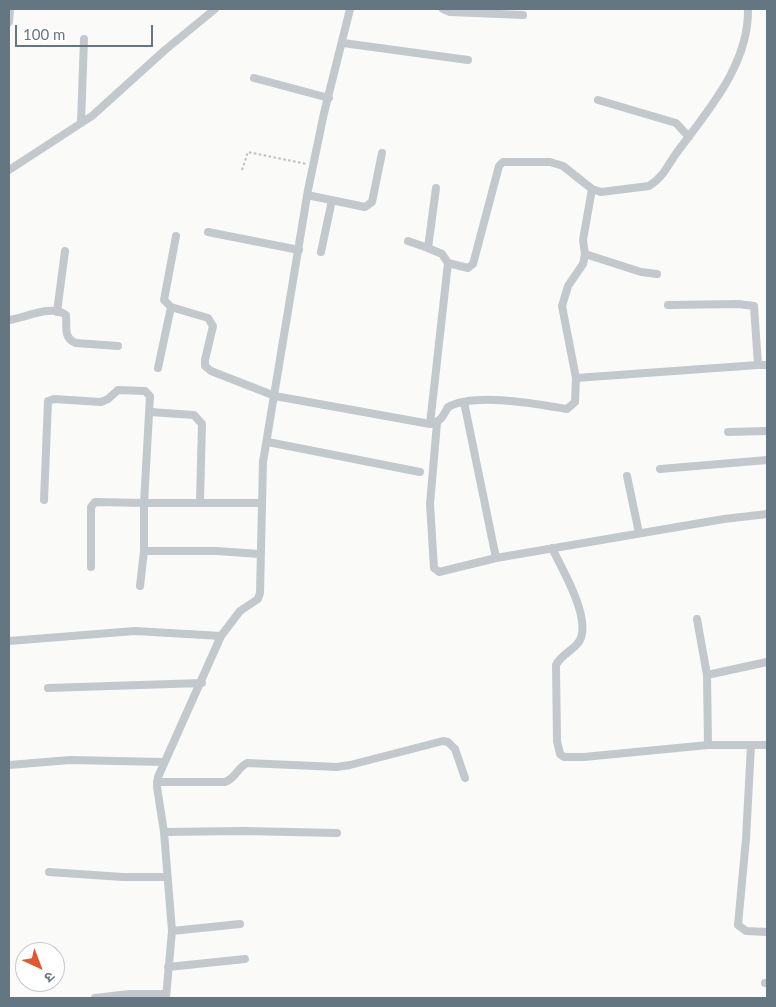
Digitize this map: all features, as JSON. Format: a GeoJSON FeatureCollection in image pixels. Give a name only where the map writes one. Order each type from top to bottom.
{"type":"FeatureCollection","features":[{"type":"Feature","properties":{"kind":"street"},"geometry":{"type":"LineString","coordinates":[[9,22],[10,9]]}},
{"type":"Feature","properties":{"kind":"street"},"geometry":{"type":"LineString","coordinates":[[95,998],[130,994],[166,996],[172,931],[164,832],[157,782],[163,762],[202,683],[221,636],[240,611],[258,599],[260,593],[263,462],[268,442],[313,165],[350,9]]}},
{"type":"Feature","properties":{"kind":"street"},"geometry":{"type":"LineString","coordinates":[[443,9],[450,12],[524,15]]}},
{"type":"Feature","properties":{"kind":"street"},"geometry":{"type":"LineString","coordinates":[[448,263],[468,268],[473,264],[499,166],[503,162],[550,162],[563,166],[592,189],[614,192],[649,186],[666,171],[689,136],[720,95],[741,48],[748,22],[748,9]]}},
{"type":"Feature","properties":{"kind":"street"},"geometry":{"type":"LineString","coordinates":[[9,170],[98,111],[212,10]]}},
{"type":"Feature","properties":{"kind":"street"},"geometry":{"type":"LineString","coordinates":[[81,123],[84,39]]}},
{"type":"Feature","properties":{"kind":"street"},"geometry":{"type":"LineString","coordinates":[[343,43],[468,60]]}},
{"type":"Feature","properties":{"kind":"street"},"geometry":{"type":"LineString","coordinates":[[254,78],[329,98]]}},
{"type":"Feature","properties":{"kind":"street"},"geometry":{"type":"LineString","coordinates":[[598,100],[676,122],[689,136]]}},
{"type":"Feature","properties":{"kind":"street"},"geometry":{"type":"LineString","coordinates":[[308,195],[365,207],[372,202],[382,154]]}},
{"type":"Feature","properties":{"kind":"street"},"geometry":{"type":"LineString","coordinates":[[428,248],[436,188]]}},
{"type":"Feature","properties":{"kind":"street"},"geometry":{"type":"LineString","coordinates":[[434,423],[448,407],[464,402],[486,400],[567,408],[575,402],[576,378],[562,306],[564,294],[584,264],[583,240],[592,189]]}},
{"type":"Feature","properties":{"kind":"street"},"geometry":{"type":"LineString","coordinates":[[321,252],[332,200]]}},
{"type":"Feature","properties":{"kind":"street"},"geometry":{"type":"LineString","coordinates":[[208,232],[299,250]]}},
{"type":"Feature","properties":{"kind":"street"},"geometry":{"type":"LineString","coordinates":[[176,236],[164,300],[171,307],[211,321],[213,326],[205,360],[207,368],[275,396],[434,423]]}},
{"type":"Feature","properties":{"kind":"street"},"geometry":{"type":"LineString","coordinates":[[408,241],[442,254],[448,263],[434,423],[430,504],[434,568],[440,572],[496,558],[552,548],[724,519],[767,514]]}},
{"type":"Feature","properties":{"kind":"street"},"geometry":{"type":"LineString","coordinates":[[56,312],[65,251]]}},
{"type":"Feature","properties":{"kind":"street"},"geometry":{"type":"LineString","coordinates":[[585,254],[641,272],[657,274]]}},
{"type":"Feature","properties":{"kind":"street"},"geometry":{"type":"LineString","coordinates":[[668,305],[738,304],[754,306],[758,366]]}},
{"type":"Feature","properties":{"kind":"street"},"geometry":{"type":"LineString","coordinates":[[158,368],[171,307]]}},
{"type":"Feature","properties":{"kind":"street"},"geometry":{"type":"LineString","coordinates":[[9,320],[33,314],[56,312],[66,315],[66,337],[70,341],[76,344],[118,346]]}},
{"type":"Feature","properties":{"kind":"street"},"geometry":{"type":"LineString","coordinates":[[576,378],[767,365]]}},
{"type":"Feature","properties":{"kind":"street"},"geometry":{"type":"LineString","coordinates":[[44,500],[48,401],[54,399],[101,402],[108,400],[118,390],[144,391],[150,396],[144,503],[144,551],[140,586]]}},
{"type":"Feature","properties":{"kind":"street"},"geometry":{"type":"LineString","coordinates":[[464,402],[496,558]]}},
{"type":"Feature","properties":{"kind":"street"},"geometry":{"type":"LineString","coordinates":[[150,412],[194,415],[202,424],[200,502]]}},
{"type":"Feature","properties":{"kind":"street"},"geometry":{"type":"LineString","coordinates":[[728,432],[767,431]]}},
{"type":"Feature","properties":{"kind":"street"},"geometry":{"type":"LineString","coordinates":[[268,442],[420,472]]}},
{"type":"Feature","properties":{"kind":"street"},"geometry":{"type":"LineString","coordinates":[[660,469],[767,460]]}},
{"type":"Feature","properties":{"kind":"street"},"geometry":{"type":"LineString","coordinates":[[627,476],[639,533]]}},
{"type":"Feature","properties":{"kind":"street"},"geometry":{"type":"LineString","coordinates":[[91,567],[92,504],[261,502]]}},
{"type":"Feature","properties":{"kind":"street"},"geometry":{"type":"LineString","coordinates":[[552,548],[578,603],[582,620],[580,642],[556,665],[556,741],[560,754],[564,757],[584,757],[708,745],[767,744]]}},
{"type":"Feature","properties":{"kind":"street"},"geometry":{"type":"LineString","coordinates":[[144,551],[216,551],[260,554]]}},
{"type":"Feature","properties":{"kind":"street"},"geometry":{"type":"LineString","coordinates":[[697,619],[706,675],[708,745]]}},
{"type":"Feature","properties":{"kind":"street"},"geometry":{"type":"LineString","coordinates":[[9,641],[135,631],[221,636]]}},
{"type":"Feature","properties":{"kind":"street"},"geometry":{"type":"LineString","coordinates":[[706,675],[767,662]]}},
{"type":"Feature","properties":{"kind":"street"},"geometry":{"type":"LineString","coordinates":[[48,688],[202,683]]}},
{"type":"Feature","properties":{"kind":"street"},"geometry":{"type":"LineString","coordinates":[[157,782],[226,782],[232,779],[242,766],[247,763],[337,767],[443,741],[448,742],[455,749],[465,778]]}},
{"type":"Feature","properties":{"kind":"street"},"geometry":{"type":"LineString","coordinates":[[751,745],[746,839],[738,925],[746,931],[767,932]]}},
{"type":"Feature","properties":{"kind":"street"},"geometry":{"type":"LineString","coordinates":[[9,765],[70,760],[163,762]]}},
{"type":"Feature","properties":{"kind":"street"},"geometry":{"type":"LineString","coordinates":[[164,832],[244,831],[337,834]]}},
{"type":"Feature","properties":{"kind":"street"},"geometry":{"type":"LineString","coordinates":[[49,872],[123,877],[167,877]]}},
{"type":"Feature","properties":{"kind":"street"},"geometry":{"type":"LineString","coordinates":[[172,931],[240,924]]}},
{"type":"Feature","properties":{"kind":"street"},"geometry":{"type":"LineString","coordinates":[[168,968],[245,959]]}},
{"type":"Feature","properties":{"kind":"path"},"geometry":{"type":"LineString","coordinates":[[242,170],[248,152],[313,165]]}}]}
